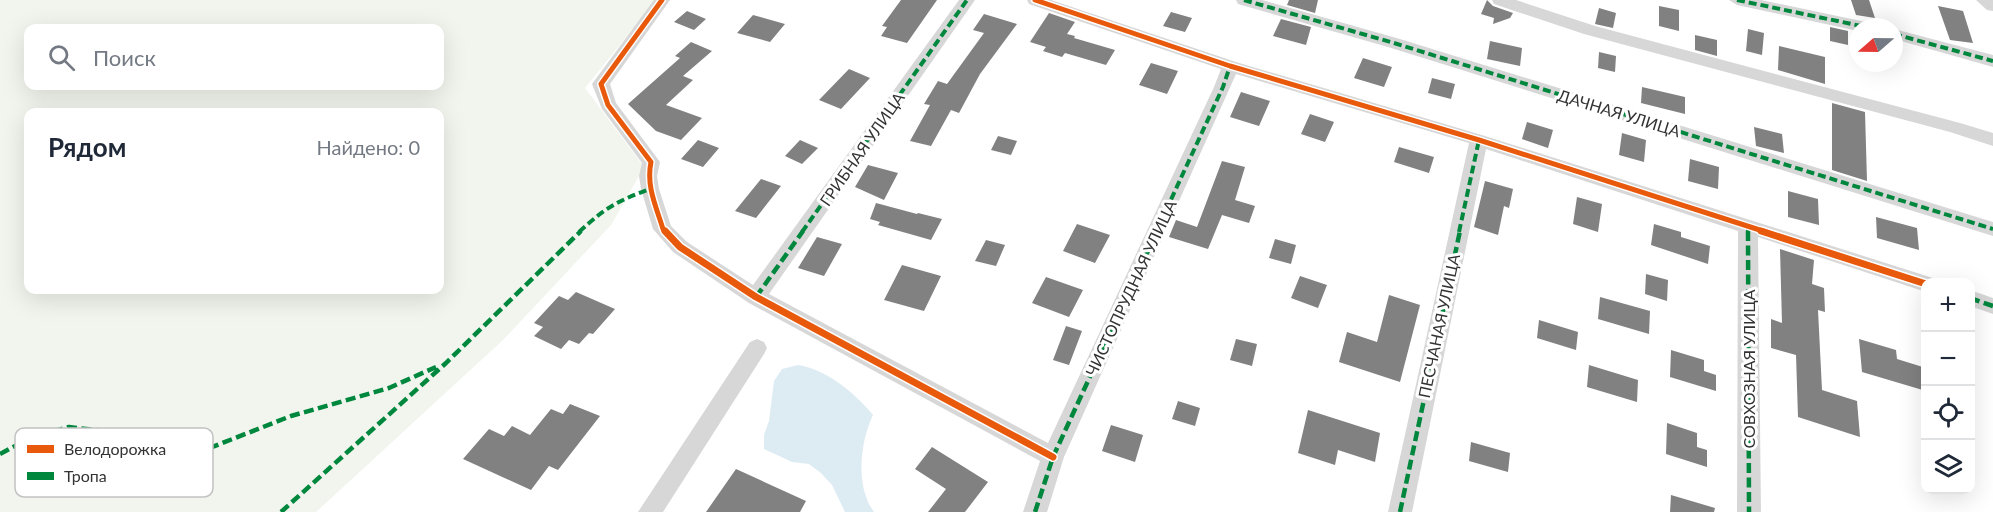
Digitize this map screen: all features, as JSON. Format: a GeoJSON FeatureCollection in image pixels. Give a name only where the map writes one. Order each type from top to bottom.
{"type":"FeatureCollection","features":[{"type":"Feature","properties":{"kind":"street"},"geometry":{"type":"LineString","coordinates":[[662,0],[601,84],[608,105],[651,162],[648,176],[650,189],[663,229],[680,247],[756,297],[1053,457]]}},
{"type":"Feature","properties":{"kind":"street","name":"ГРИБНАЯ УЛИЦА"},"geometry":{"type":"LineString","coordinates":[[756,297],[967,0]]}},
{"type":"Feature","properties":{"kind":"street"},"geometry":{"type":"LineString","coordinates":[[1035,0],[1230,66],[1479,140],[1921,282]]}},
{"type":"Feature","properties":{"kind":"street","name":"ДАЧНАЯ УЛИЦА"},"geometry":{"type":"LineString","coordinates":[[1244,0],[1394,43],[1993,229]]}},
{"type":"Feature","properties":{"kind":"street"},"geometry":{"type":"LineString","coordinates":[[1500,0],[1590,30],[1954,127],[1993,140]]}},
{"type":"Feature","properties":{"kind":"street"},"geometry":{"type":"LineString","coordinates":[[1737,0],[1849,23]]}},
{"type":"Feature","properties":{"kind":"street"},"geometry":{"type":"LineString","coordinates":[[1984,0],[1993,6]]}},
{"type":"Feature","properties":{"kind":"street"},"geometry":{"type":"LineString","coordinates":[[1903,36],[1993,61]]}},
{"type":"Feature","properties":{"kind":"street","name":"ЧИСТОПРУДНАЯ УЛИЦА"},"geometry":{"type":"LineString","coordinates":[[1035,512],[1053,457],[1223,87],[1230,66]]}},
{"type":"Feature","properties":{"kind":"street","name":"ПЕСЧАНАЯ УЛИЦА"},"geometry":{"type":"LineString","coordinates":[[1400,512],[1479,140]]}},
{"type":"Feature","properties":{"kind":"street","name":"СОВХОЗНАЯ УЛИЦА"},"geometry":{"type":"LineString","coordinates":[[1748,225],[1749,512]]}},
{"type":"Feature","properties":{"kind":"street"},"geometry":{"type":"LineString","coordinates":[[1975,299],[1993,306]]}},
{"type":"Feature","properties":{"kind":"street"},"geometry":{"type":"LineString","coordinates":[[650,512],[757,348]]}},
{"type":"Feature","properties":{"kind":"shaded area"},"geometry":{"type":"Polygon","coordinates":[[[0,0],[656,0],[585,88],[644,167],[611,225],[503,340],[316,512],[0,512],[0,0]]]}},
{"type":"Feature","properties":{"kind":"shaded area"},"geometry":{"type":"Polygon","coordinates":[[[798,365],[819,371],[839,383],[858,398],[873,415],[865,438],[862,477],[868,502],[874,512],[845,512],[832,485],[821,473],[809,464],[792,462],[764,449],[764,435],[769,421],[774,381],[782,369],[798,365]]]}},
{"type":"Feature","properties":{"kind":"building"},"geometry":{"type":"Polygon","coordinates":[[[901,0],[937,0],[907,43],[881,36],[887,27],[882,26],[901,0]]]}},
{"type":"Feature","properties":{"kind":"building"},"geometry":{"type":"Polygon","coordinates":[[[1289,0],[1318,0],[1315,13],[1287,5],[1289,0]]]}},
{"type":"Feature","properties":{"kind":"building"},"geometry":{"type":"Polygon","coordinates":[[[1487,0],[1493,6],[1513,13],[1510,18],[1493,24],[1494,18],[1481,14],[1487,0]]]}},
{"type":"Feature","properties":{"kind":"building"},"geometry":{"type":"Polygon","coordinates":[[[1851,0],[1869,0],[1875,18],[1856,15],[1851,0]]]}},
{"type":"Feature","properties":{"kind":"building"},"geometry":{"type":"Polygon","coordinates":[[[1659,6],[1679,10],[1679,31],[1659,26],[1659,6]]]}},
{"type":"Feature","properties":{"kind":"building"},"geometry":{"type":"Polygon","coordinates":[[[1938,6],[1963,11],[1973,43],[1950,40],[1938,6]]]}},
{"type":"Feature","properties":{"kind":"building"},"geometry":{"type":"Polygon","coordinates":[[[1599,8],[1616,13],[1613,28],[1595,24],[1599,8]]]}},
{"type":"Feature","properties":{"kind":"building"},"geometry":{"type":"Polygon","coordinates":[[[687,11],[706,19],[694,30],[674,22],[687,11]]]}},
{"type":"Feature","properties":{"kind":"building"},"geometry":{"type":"Polygon","coordinates":[[[1171,12],[1192,18],[1185,32],[1163,26],[1171,12]]]}},
{"type":"Feature","properties":{"kind":"building"},"geometry":{"type":"Polygon","coordinates":[[[1049,13],[1075,22],[1067,34],[1075,36],[1074,38],[1115,50],[1106,65],[1065,53],[1062,57],[1043,51],[1046,47],[1030,42],[1049,13]]]}},
{"type":"Feature","properties":{"kind":"building"},"geometry":{"type":"Polygon","coordinates":[[[984,14],[1017,24],[980,74],[959,113],[951,110],[931,146],[910,141],[930,105],[924,104],[938,81],[947,84],[984,33],[973,30],[984,14]]]}},
{"type":"Feature","properties":{"kind":"building"},"geometry":{"type":"Polygon","coordinates":[[[753,15],[785,24],[770,42],[737,33],[753,15]]]}},
{"type":"Feature","properties":{"kind":"building"},"geometry":{"type":"Polygon","coordinates":[[[1281,19],[1311,27],[1306,45],[1273,36],[1281,19]]]}},
{"type":"Feature","properties":{"kind":"building"},"geometry":{"type":"Polygon","coordinates":[[[1830,27],[1848,31],[1848,45],[1830,41],[1830,27]]]}},
{"type":"Feature","properties":{"kind":"building"},"geometry":{"type":"Polygon","coordinates":[[[1748,29],[1764,33],[1762,55],[1746,51],[1748,29]]]}},
{"type":"Feature","properties":{"kind":"building"},"geometry":{"type":"Polygon","coordinates":[[[1695,35],[1717,40],[1717,56],[1695,50],[1695,35]]]}},
{"type":"Feature","properties":{"kind":"building"},"geometry":{"type":"Polygon","coordinates":[[[1490,41],[1522,48],[1520,66],[1487,59],[1490,41]]]}},
{"type":"Feature","properties":{"kind":"building"},"geometry":{"type":"Polygon","coordinates":[[[691,42],[712,51],[683,76],[693,80],[666,105],[702,118],[681,140],[656,131],[628,104],[680,58],[675,56],[691,42]]]}},
{"type":"Feature","properties":{"kind":"building"},"geometry":{"type":"Polygon","coordinates":[[[1779,46],[1825,57],[1825,84],[1778,70],[1779,46]]]}},
{"type":"Feature","properties":{"kind":"building"},"geometry":{"type":"Polygon","coordinates":[[[1599,52],[1616,56],[1615,72],[1598,68],[1599,52]]]}},
{"type":"Feature","properties":{"kind":"building"},"geometry":{"type":"Polygon","coordinates":[[[1363,58],[1392,67],[1384,87],[1354,78],[1363,58]]]}},
{"type":"Feature","properties":{"kind":"building"},"geometry":{"type":"Polygon","coordinates":[[[1151,63],[1178,71],[1167,94],[1139,85],[1151,63]]]}},
{"type":"Feature","properties":{"kind":"building"},"geometry":{"type":"Polygon","coordinates":[[[849,69],[870,78],[841,109],[819,100],[849,69]]]}},
{"type":"Feature","properties":{"kind":"building"},"geometry":{"type":"Polygon","coordinates":[[[1432,78],[1455,84],[1451,99],[1428,93],[1432,78]]]}},
{"type":"Feature","properties":{"kind":"building"},"geometry":{"type":"Polygon","coordinates":[[[1642,87],[1685,97],[1685,114],[1641,103],[1642,87]]]}},
{"type":"Feature","properties":{"kind":"building"},"geometry":{"type":"Polygon","coordinates":[[[1241,92],[1270,101],[1259,126],[1230,117],[1241,92]]]}},
{"type":"Feature","properties":{"kind":"building"},"geometry":{"type":"Polygon","coordinates":[[[1832,103],[1865,112],[1867,181],[1832,170],[1832,103]]]}},
{"type":"Feature","properties":{"kind":"building"},"geometry":{"type":"Polygon","coordinates":[[[1310,114],[1334,122],[1325,142],[1301,134],[1310,114]]]}},
{"type":"Feature","properties":{"kind":"building"},"geometry":{"type":"Polygon","coordinates":[[[1527,122],[1553,130],[1548,148],[1522,139],[1527,122]]]}},
{"type":"Feature","properties":{"kind":"building"},"geometry":{"type":"Polygon","coordinates":[[[1754,127],[1782,134],[1784,153],[1756,146],[1754,127]]]}},
{"type":"Feature","properties":{"kind":"building"},"geometry":{"type":"Polygon","coordinates":[[[1622,133],[1646,140],[1644,162],[1619,155],[1622,133]]]}},
{"type":"Feature","properties":{"kind":"building"},"geometry":{"type":"Polygon","coordinates":[[[998,136],[1017,141],[1011,155],[991,150],[998,136]]]}},
{"type":"Feature","properties":{"kind":"building"},"geometry":{"type":"Polygon","coordinates":[[[698,140],[719,148],[703,167],[681,159],[698,140]]]}},
{"type":"Feature","properties":{"kind":"building"},"geometry":{"type":"Polygon","coordinates":[[[800,140],[818,148],[802,164],[785,156],[800,140]]]}},
{"type":"Feature","properties":{"kind":"building"},"geometry":{"type":"Polygon","coordinates":[[[1399,147],[1434,157],[1429,173],[1394,162],[1399,147]]]}},
{"type":"Feature","properties":{"kind":"building"},"geometry":{"type":"Polygon","coordinates":[[[1690,159],[1719,167],[1718,189],[1688,181],[1690,159]]]}},
{"type":"Feature","properties":{"kind":"building"},"geometry":{"type":"Polygon","coordinates":[[[1222,161],[1245,167],[1235,200],[1255,206],[1249,223],[1222,215],[1208,249],[1169,237],[1176,220],[1197,227],[1222,161]]]}},
{"type":"Feature","properties":{"kind":"building"},"geometry":{"type":"Polygon","coordinates":[[[868,165],[898,173],[884,200],[855,187],[868,165]]]}},
{"type":"Feature","properties":{"kind":"building"},"geometry":{"type":"Polygon","coordinates":[[[761,179],[781,186],[756,218],[735,211],[761,179]]]}},
{"type":"Feature","properties":{"kind":"building"},"geometry":{"type":"Polygon","coordinates":[[[1485,181],[1513,189],[1509,208],[1504,206],[1498,235],[1474,227],[1485,181]]]}},
{"type":"Feature","properties":{"kind":"building"},"geometry":{"type":"Polygon","coordinates":[[[1788,191],[1818,199],[1819,225],[1788,217],[1788,191]]]}},
{"type":"Feature","properties":{"kind":"building"},"geometry":{"type":"Polygon","coordinates":[[[1577,197],[1602,204],[1598,232],[1573,224],[1577,197]]]}},
{"type":"Feature","properties":{"kind":"building"},"geometry":{"type":"Polygon","coordinates":[[[876,203],[942,219],[931,240],[878,225],[880,222],[870,219],[876,203]]]}},
{"type":"Feature","properties":{"kind":"building"},"geometry":{"type":"Polygon","coordinates":[[[1876,217],[1917,228],[1919,250],[1877,238],[1876,217]]]}},
{"type":"Feature","properties":{"kind":"building"},"geometry":{"type":"Polygon","coordinates":[[[1077,224],[1110,235],[1095,263],[1063,251],[1077,224]]]}},
{"type":"Feature","properties":{"kind":"building"},"geometry":{"type":"Polygon","coordinates":[[[1654,224],[1681,232],[1681,237],[1710,246],[1708,264],[1651,245],[1654,224]]]}},
{"type":"Feature","properties":{"kind":"building"},"geometry":{"type":"Polygon","coordinates":[[[817,237],[842,244],[824,276],[798,268],[817,237]]]}},
{"type":"Feature","properties":{"kind":"building"},"geometry":{"type":"Polygon","coordinates":[[[1275,239],[1296,245],[1291,264],[1269,258],[1275,239]]]}},
{"type":"Feature","properties":{"kind":"building"},"geometry":{"type":"Polygon","coordinates":[[[986,240],[1005,245],[996,266],[975,261],[986,240]]]}},
{"type":"Feature","properties":{"kind":"building"},"geometry":{"type":"Polygon","coordinates":[[[1780,249],[1814,260],[1812,284],[1824,288],[1825,312],[1818,310],[1822,390],[1857,401],[1860,437],[1798,417],[1796,355],[1771,348],[1771,319],[1782,323],[1780,249]]]}},
{"type":"Feature","properties":{"kind":"building"},"geometry":{"type":"Polygon","coordinates":[[[902,265],[941,276],[924,311],[884,300],[902,265]]]}},
{"type":"Feature","properties":{"kind":"building"},"geometry":{"type":"Polygon","coordinates":[[[1646,274],[1668,280],[1667,301],[1645,294],[1646,274]]]}},
{"type":"Feature","properties":{"kind":"building"},"geometry":{"type":"Polygon","coordinates":[[[1300,276],[1327,285],[1318,308],[1291,298],[1300,276]]]}},
{"type":"Feature","properties":{"kind":"building"},"geometry":{"type":"Polygon","coordinates":[[[1046,277],[1083,290],[1069,317],[1032,303],[1046,277]]]}},
{"type":"Feature","properties":{"kind":"building"},"geometry":{"type":"Polygon","coordinates":[[[576,292],[615,309],[593,334],[589,333],[579,344],[569,340],[561,349],[534,336],[543,327],[534,323],[559,296],[568,300],[576,292]]]}},
{"type":"Feature","properties":{"kind":"building"},"geometry":{"type":"Polygon","coordinates":[[[1389,295],[1420,305],[1400,382],[1339,362],[1347,332],[1377,342],[1389,295]]]}},
{"type":"Feature","properties":{"kind":"building"},"geometry":{"type":"Polygon","coordinates":[[[1600,297],[1650,311],[1649,334],[1598,319],[1600,297]]]}},
{"type":"Feature","properties":{"kind":"building"},"geometry":{"type":"Polygon","coordinates":[[[1539,320],[1578,332],[1576,350],[1537,338],[1539,320]]]}},
{"type":"Feature","properties":{"kind":"building"},"geometry":{"type":"Polygon","coordinates":[[[1066,326],[1082,331],[1069,365],[1053,360],[1066,326]]]}},
{"type":"Feature","properties":{"kind":"building"},"geometry":{"type":"Polygon","coordinates":[[[1236,339],[1257,344],[1252,366],[1230,360],[1236,339]]]}},
{"type":"Feature","properties":{"kind":"building"},"geometry":{"type":"Polygon","coordinates":[[[1859,339],[1896,350],[1897,359],[1921,366],[1921,390],[1862,372],[1859,339]]]}},
{"type":"Feature","properties":{"kind":"building"},"geometry":{"type":"Polygon","coordinates":[[[1671,350],[1704,360],[1704,371],[1716,375],[1716,391],[1670,377],[1671,350]]]}},
{"type":"Feature","properties":{"kind":"building"},"geometry":{"type":"Polygon","coordinates":[[[1589,365],[1638,380],[1637,402],[1587,387],[1589,365]]]}},
{"type":"Feature","properties":{"kind":"building"},"geometry":{"type":"Polygon","coordinates":[[[1178,401],[1200,408],[1195,426],[1172,419],[1178,401]]]}},
{"type":"Feature","properties":{"kind":"building"},"geometry":{"type":"Polygon","coordinates":[[[570,404],[600,416],[558,470],[549,466],[531,490],[463,459],[489,429],[504,436],[512,426],[530,435],[551,409],[563,414],[570,404]]]}},
{"type":"Feature","properties":{"kind":"building"},"geometry":{"type":"Polygon","coordinates":[[[1308,410],[1380,433],[1375,462],[1338,450],[1335,465],[1298,453],[1308,410]]]}},
{"type":"Feature","properties":{"kind":"building"},"geometry":{"type":"Polygon","coordinates":[[[1667,423],[1697,433],[1697,447],[1707,450],[1707,467],[1666,454],[1667,423]]]}},
{"type":"Feature","properties":{"kind":"building"},"geometry":{"type":"Polygon","coordinates":[[[1111,425],[1143,435],[1135,462],[1102,451],[1111,425]]]}},
{"type":"Feature","properties":{"kind":"building"},"geometry":{"type":"Polygon","coordinates":[[[1471,442],[1510,453],[1508,472],[1469,461],[1471,442]]]}},
{"type":"Feature","properties":{"kind":"building"},"geometry":{"type":"Polygon","coordinates":[[[932,447],[988,482],[965,512],[928,512],[946,489],[915,469],[932,447]]]}},
{"type":"Feature","properties":{"kind":"building"},"geometry":{"type":"Polygon","coordinates":[[[736,469],[806,501],[800,512],[706,512],[736,469]]]}},
{"type":"Feature","properties":{"kind":"building"},"geometry":{"type":"Polygon","coordinates":[[[1671,495],[1715,508],[1714,512],[1670,512],[1671,495]]]}},
{"type":"Feature","properties":{"kind":"marked path"},"geometry":{"type":"LineString","coordinates":[[756,297],[967,0]]}},
{"type":"Feature","properties":{"kind":"marked path"},"geometry":{"type":"LineString","coordinates":[[1244,0],[1394,43],[1993,229]]}},
{"type":"Feature","properties":{"kind":"marked path"},"geometry":{"type":"LineString","coordinates":[[1737,0],[1849,23]]}},
{"type":"Feature","properties":{"kind":"marked path"},"geometry":{"type":"LineString","coordinates":[[1903,36],[1993,61]]}},
{"type":"Feature","properties":{"kind":"marked path"},"geometry":{"type":"LineString","coordinates":[[1035,512],[1053,457],[1223,87],[1230,66]]}},
{"type":"Feature","properties":{"kind":"marked path"},"geometry":{"type":"LineString","coordinates":[[1400,512],[1479,140]]}},
{"type":"Feature","properties":{"kind":"marked path"},"geometry":{"type":"LineString","coordinates":[[281,512],[446,363],[601,211],[617,201],[650,189]]}},
{"type":"Feature","properties":{"kind":"marked path"},"geometry":{"type":"LineString","coordinates":[[1748,225],[1749,512]]}},
{"type":"Feature","properties":{"kind":"marked path"},"geometry":{"type":"LineString","coordinates":[[1975,300],[1993,306]]}},
{"type":"Feature","properties":{"kind":"marked path"},"geometry":{"type":"LineString","coordinates":[[213,447],[291,416],[389,388],[436,367]]}},
{"type":"Feature","properties":{"kind":"marked path"},"geometry":{"type":"LineString","coordinates":[[65,428],[78,428]]}},
{"type":"Feature","properties":{"kind":"marked path"},"geometry":{"type":"LineString","coordinates":[[0,454],[15,446]]}},
{"type":"Feature","properties":{"kind":"cycle path"},"geometry":{"type":"LineString","coordinates":[[662,0],[601,84],[608,105],[651,162],[648,176],[650,189],[663,229],[680,247],[756,297],[1053,457]]}},
{"type":"Feature","properties":{"kind":"cycle path"},"geometry":{"type":"LineString","coordinates":[[1035,0],[1230,66],[1479,140],[1921,282]]}}]}
